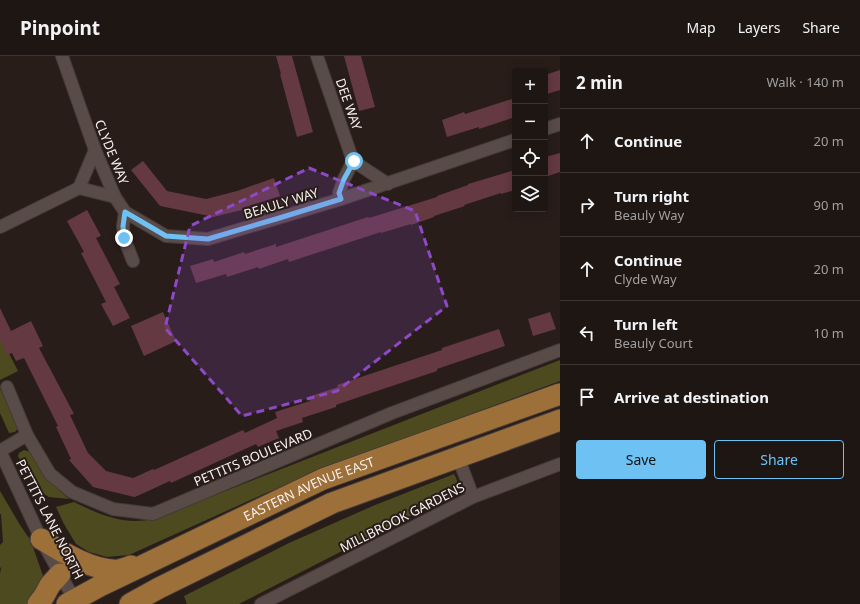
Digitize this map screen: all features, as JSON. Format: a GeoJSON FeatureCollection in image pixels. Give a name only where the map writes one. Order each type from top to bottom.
{"type":"FeatureCollection","features":[{"type":"Feature","properties":{"kind":"highway","name":"EASTERN AVENUE EAST"},"geometry":{"type":"LineString","coordinates":[[73,602],[158,558],[323,479],[560,394]]}},
{"type":"Feature","properties":{"kind":"highway","name":"EASTERN AVENUE EAST"},"geometry":{"type":"LineString","coordinates":[[130,604],[154,596],[332,503],[560,420]]}},
{"type":"Feature","properties":{"kind":"highway"},"geometry":{"type":"LineString","coordinates":[[41,539],[66,554],[100,568],[120,570],[158,558]]}},
{"type":"Feature","properties":{"kind":"highway"},"geometry":{"type":"LineString","coordinates":[[38,604],[50,584],[60,574]]}},
{"type":"Feature","properties":{"kind":"street","name":"CLYDE WAY"},"geometry":{"type":"LineString","coordinates":[[62,56],[95,150],[115,197],[125,212],[166,236]]}},
{"type":"Feature","properties":{"kind":"street","name":"DEE WAY"},"geometry":{"type":"LineString","coordinates":[[317,56],[354,161]]}},
{"type":"Feature","properties":{"kind":"street"},"geometry":{"type":"LineString","coordinates":[[548,128],[560,124]]}},
{"type":"Feature","properties":{"kind":"street","name":"BEAULY WAY"},"geometry":{"type":"LineString","coordinates":[[166,236],[208,239],[388,184],[512,141]]}},
{"type":"Feature","properties":{"kind":"street"},"geometry":{"type":"LineString","coordinates":[[80,188],[95,150]]}},
{"type":"Feature","properties":{"kind":"street"},"geometry":{"type":"LineString","coordinates":[[341,199],[339,193],[344,179],[354,161],[388,184]]}},
{"type":"Feature","properties":{"kind":"street"},"geometry":{"type":"LineString","coordinates":[[0,227],[80,188],[115,197]]}},
{"type":"Feature","properties":{"kind":"street"},"geometry":{"type":"LineString","coordinates":[[125,212],[123,226],[124,238],[133,261]]}},
{"type":"Feature","properties":{"kind":"street","name":"PETTITS BOULEVARD"},"geometry":{"type":"LineString","coordinates":[[7,387],[27,435],[50,474],[72,492],[113,509],[153,514],[392,413],[560,350]]}},
{"type":"Feature","properties":{"kind":"street"},"geometry":{"type":"LineString","coordinates":[[0,451],[27,435]]}},
{"type":"Feature","properties":{"kind":"street","name":"PETTITS LANE NORTH"},"geometry":{"type":"LineString","coordinates":[[0,451],[5,475],[60,574],[73,602]]}},
{"type":"Feature","properties":{"kind":"street"},"geometry":{"type":"LineString","coordinates":[[458,457],[473,497]]}},
{"type":"Feature","properties":{"kind":"street","name":"MILLBROOK GARDENS"},"geometry":{"type":"LineString","coordinates":[[261,604],[473,497],[560,464]]}},
{"type":"Feature","properties":{"kind":"highlighted area"},"geometry":{"type":"Polygon","coordinates":[[[309,168],[415,211],[447,306],[337,391],[242,416],[165,328],[190,226],[309,168]]]}},
{"type":"Feature","properties":{"kind":"shaded area"},"geometry":{"type":"Polygon","coordinates":[[[0,328],[1,338],[18,371],[0,380],[0,328]]]}},
{"type":"Feature","properties":{"kind":"shaded area"},"geometry":{"type":"Polygon","coordinates":[[[560,360],[560,381],[390,444],[266,493],[129,555],[107,557],[89,552],[76,544],[56,507],[74,502],[96,512],[127,521],[154,519],[560,360]]]}},
{"type":"Feature","properties":{"kind":"shaded area"},"geometry":{"type":"Polygon","coordinates":[[[0,389],[18,420],[18,428],[15,432],[9,433],[0,413],[0,389]]]}},
{"type":"Feature","properties":{"kind":"shaded area"},"geometry":{"type":"Polygon","coordinates":[[[24,450],[33,453],[50,479],[69,499],[49,497],[35,488],[18,456],[19,453],[24,450]]]}},
{"type":"Feature","properties":{"kind":"shaded area"},"geometry":{"type":"Polygon","coordinates":[[[454,474],[458,484],[455,493],[239,604],[187,604],[184,596],[289,543],[375,505],[454,474]]]}},
{"type":"Feature","properties":{"kind":"shaded area"},"geometry":{"type":"Polygon","coordinates":[[[0,491],[31,541],[43,576],[42,586],[29,604],[0,604],[0,545],[3,542],[0,514],[0,491]]]}},
{"type":"Feature","properties":{"kind":"building"},"geometry":{"type":"Polygon","coordinates":[[[276,56],[292,56],[313,132],[297,137],[276,56]]]}},
{"type":"Feature","properties":{"kind":"building"},"geometry":{"type":"Polygon","coordinates":[[[344,56],[361,56],[375,107],[359,111],[344,56]]]}},
{"type":"Feature","properties":{"kind":"building"},"geometry":{"type":"Polygon","coordinates":[[[560,70],[560,90],[548,94],[548,74],[560,70]]]}},
{"type":"Feature","properties":{"kind":"building"},"geometry":{"type":"Polygon","coordinates":[[[512,99],[512,118],[479,129],[479,127],[447,137],[442,120],[464,112],[465,114],[512,99]]]}},
{"type":"Feature","properties":{"kind":"building"},"geometry":{"type":"Polygon","coordinates":[[[560,153],[560,172],[548,176],[548,156],[560,153]]]}},
{"type":"Feature","properties":{"kind":"building"},"geometry":{"type":"Polygon","coordinates":[[[143,161],[167,191],[206,199],[237,191],[274,178],[280,196],[242,208],[242,210],[209,218],[209,216],[160,206],[131,170],[143,161]]]}},
{"type":"Feature","properties":{"kind":"building"},"geometry":{"type":"Polygon","coordinates":[[[512,171],[512,191],[464,205],[465,206],[411,225],[381,232],[289,262],[288,259],[259,269],[258,267],[227,277],[226,274],[196,283],[190,266],[213,259],[214,262],[244,252],[245,254],[276,244],[276,247],[368,217],[369,218],[437,197],[468,184],[512,171]]]}},
{"type":"Feature","properties":{"kind":"building"},"geometry":{"type":"Polygon","coordinates":[[[87,210],[101,236],[96,238],[120,284],[114,287],[130,318],[113,326],[101,304],[106,302],[81,253],[84,252],[67,221],[87,210]]]}},
{"type":"Feature","properties":{"kind":"building"},"geometry":{"type":"Polygon","coordinates":[[[0,308],[11,331],[31,321],[43,346],[39,348],[74,414],[70,415],[88,453],[106,471],[133,478],[243,430],[245,433],[277,418],[275,412],[310,401],[308,397],[338,387],[337,385],[442,350],[442,348],[499,329],[505,346],[302,418],[303,422],[276,431],[279,438],[258,447],[256,444],[171,483],[170,481],[134,497],[93,487],[69,460],[71,459],[56,427],[58,426],[24,358],[16,361],[12,353],[7,355],[0,340],[0,308]]]}},
{"type":"Feature","properties":{"kind":"building"},"geometry":{"type":"Polygon","coordinates":[[[163,312],[176,341],[144,356],[131,326],[163,312]]]}},
{"type":"Feature","properties":{"kind":"building"},"geometry":{"type":"Polygon","coordinates":[[[550,312],[556,329],[533,336],[528,319],[550,312]]]}},
{"type":"Feature","properties":{"kind":"route"},"geometry":{"type":"LineString","coordinates":[[124,238],[123,226],[125,212],[166,236],[208,239],[341,199],[339,193],[344,179],[354,161]]}}]}
